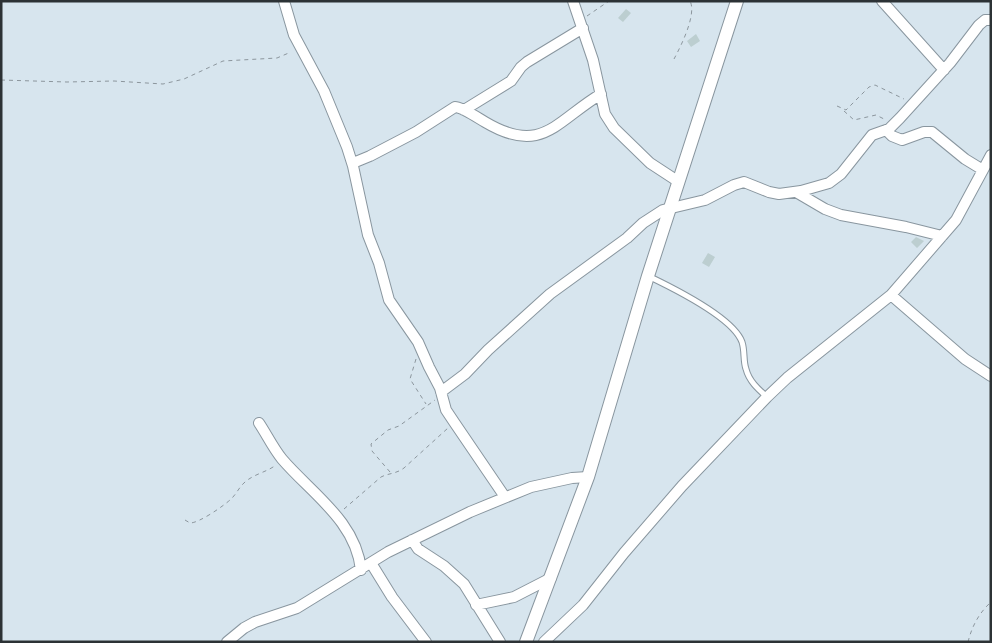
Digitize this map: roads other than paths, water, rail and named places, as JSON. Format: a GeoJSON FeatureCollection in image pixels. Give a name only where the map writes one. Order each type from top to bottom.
{"type":"FeatureCollection","features":[{"type":"Feature","properties":{"kind":"street"},"geometry":{"type":"LineString","coordinates":[[284,1],[299,45],[324,92],[353,163],[368,235],[379,263],[389,300],[420,346],[446,410],[505,497]]}},
{"type":"Feature","properties":{"kind":"street"},"geometry":{"type":"LineString","coordinates":[[573,1],[593,60],[606,114],[614,128],[650,163],[679,182]]}},
{"type":"Feature","properties":{"kind":"street"},"geometry":{"type":"LineString","coordinates":[[526,642],[588,477],[648,276],[737,1]]}},
{"type":"Feature","properties":{"kind":"street"},"geometry":{"type":"LineString","coordinates":[[882,1],[944,70]]}},
{"type":"Feature","properties":{"kind":"street"},"geometry":{"type":"LineString","coordinates":[[441,394],[550,294],[627,238],[655,214],[671,207],[705,200],[744,182],[779,194],[796,192],[829,183],[841,174],[872,135],[889,128],[914,103],[944,70],[979,25],[986,20],[991,20]]}},
{"type":"Feature","properties":{"kind":"street"},"geometry":{"type":"LineString","coordinates":[[464,110],[511,82],[521,67],[527,62],[582,24]]}},
{"type":"Feature","properties":{"kind":"street"},"geometry":{"type":"LineString","coordinates":[[353,163],[416,132],[455,108],[459,107],[494,128],[526,137],[542,134],[560,125],[584,104],[601,94]]}},
{"type":"Feature","properties":{"kind":"street"},"geometry":{"type":"LineString","coordinates":[[889,128],[892,136],[902,140],[924,132],[932,132],[965,159],[983,170]]}},
{"type":"Feature","properties":{"kind":"street"},"geometry":{"type":"LineString","coordinates":[[544,642],[583,605],[624,552],[682,486],[767,397],[787,378],[891,295],[956,220],[991,155]]}},
{"type":"Feature","properties":{"kind":"street"},"geometry":{"type":"LineString","coordinates":[[796,192],[841,216],[906,226],[942,236]]}},
{"type":"Feature","properties":{"kind":"street"},"geometry":{"type":"LineString","coordinates":[[891,295],[965,359],[991,376]]}},
{"type":"Feature","properties":{"kind":"street"},"geometry":{"type":"LineString","coordinates":[[259,423],[282,459],[336,516],[352,536],[360,559],[361,570]]}},
{"type":"Feature","properties":{"kind":"street"},"geometry":{"type":"LineString","coordinates":[[227,642],[244,628],[255,622],[297,608],[412,540],[505,497],[545,484],[572,478],[588,477]]}},
{"type":"Feature","properties":{"kind":"street"},"geometry":{"type":"LineString","coordinates":[[412,540],[418,549],[444,566],[464,584],[500,642]]}},
{"type":"Feature","properties":{"kind":"street"},"geometry":{"type":"LineString","coordinates":[[371,563],[392,597],[426,642]]}},
{"type":"Feature","properties":{"kind":"street"},"geometry":{"type":"LineString","coordinates":[[476,604],[514,597],[551,578]]}},
{"type":"Feature","properties":{"kind":"lane"},"geometry":{"type":"LineString","coordinates":[[648,276],[698,302],[729,326],[742,340],[746,369],[754,385],[767,397]]}}]}
